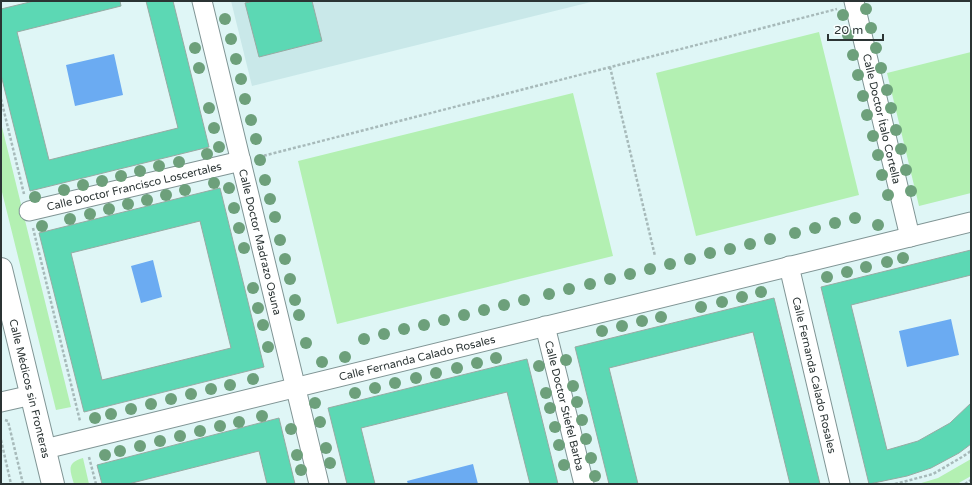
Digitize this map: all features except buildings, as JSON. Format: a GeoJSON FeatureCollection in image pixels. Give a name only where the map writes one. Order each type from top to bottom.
{"type":"FeatureCollection","features":[{"type":"Feature","properties":{"kind":"street","name":"Calle Doctor Madrazo Osuna"},"geometry":{"type":"LineString","coordinates":[[202,1],[319,484]]}},
{"type":"Feature","properties":{"kind":"street","name":"Calle Doctor Ítalo Cortella"},"geometry":{"type":"LineString","coordinates":[[854,3],[910,237]]}},
{"type":"Feature","properties":{"kind":"street","name":"Calle Doctor Francisco Loscertales"},"geometry":{"type":"LineString","coordinates":[[28,211],[241,161]]}},
{"type":"Feature","properties":{"kind":"street","name":"Calle Fernanda Calado Rosales"},"geometry":{"type":"LineString","coordinates":[[45,449],[971,222]]}},
{"type":"Feature","properties":{"kind":"street","name":"Calle Fernanda Calado Rosales"},"geometry":{"type":"LineString","coordinates":[[789,266],[840,484]]}},
{"type":"Feature","properties":{"kind":"street","name":"Calle Médicos sin Fronteras"},"geometry":{"type":"LineString","coordinates":[[1,269],[53,484]]}},
{"type":"Feature","properties":{"kind":"street","name":"Calle Doctor Stiefel Barba"},"geometry":{"type":"LineString","coordinates":[[545,326],[584,484]]}},
{"type":"Feature","properties":{"kind":"street"},"geometry":{"type":"LineString","coordinates":[[1,402],[32,394]]}},
{"type":"Feature","properties":{"kind":"path"},"geometry":{"type":"LineString","coordinates":[[241,161],[854,3]]}},
{"type":"Feature","properties":{"kind":"path"},"geometry":{"type":"LineString","coordinates":[[610,67],[655,256]]}},
{"type":"Feature","properties":{"kind":"path"},"geometry":{"type":"LineString","coordinates":[[1,99],[96,484]]}},
{"type":"Feature","properties":{"kind":"path"},"geometry":{"type":"LineString","coordinates":[[1,417],[8,422],[23,484]]}},
{"type":"Feature","properties":{"kind":"path"},"geometry":{"type":"LineString","coordinates":[[1,440],[11,484]]}},
{"type":"Feature","properties":{"kind":"path"},"geometry":{"type":"LineString","coordinates":[[895,484],[933,474],[971,450]]}},
{"type":"Feature","properties":{"kind":"path"},"geometry":{"type":"LineString","coordinates":[[965,484],[971,480]]}},
{"type":"Feature","properties":{"kind":"shaded area"},"geometry":{"type":"Polygon","coordinates":[[[231,1],[595,1],[252,86],[231,1]]]}},
{"type":"Feature","properties":{"kind":"green space"},"geometry":{"type":"Polygon","coordinates":[[[819,32],[859,195],[696,236],[656,73],[819,32]]]}},
{"type":"Feature","properties":{"kind":"green space"},"geometry":{"type":"Polygon","coordinates":[[[971,52],[971,193],[919,206],[887,73],[971,52]]]}},
{"type":"Feature","properties":{"kind":"green space"},"geometry":{"type":"Polygon","coordinates":[[[573,93],[613,256],[337,324],[298,161],[573,93]]]}},
{"type":"Feature","properties":{"kind":"green space"},"geometry":{"type":"Polygon","coordinates":[[[1,123],[71,407],[56,410],[1,188],[1,123]]]}},
{"type":"Feature","properties":{"kind":"green space"},"geometry":{"type":"Polygon","coordinates":[[[83,458],[89,484],[74,484],[71,475],[72,465],[74,462],[83,458]]]}},
{"type":"Feature","properties":{"kind":"green space"},"geometry":{"type":"Polygon","coordinates":[[[971,459],[971,476],[957,484],[918,484],[938,478],[971,459]]]}},
{"type":"Feature","properties":{"kind":"water"},"geometry":{"type":"Polygon","coordinates":[[[114,54],[123,95],[75,106],[66,65],[114,54]]]}},
{"type":"Feature","properties":{"kind":"water"},"geometry":{"type":"Polygon","coordinates":[[[153,260],[162,297],[141,303],[131,266],[153,260]]]}},
{"type":"Feature","properties":{"kind":"water"},"geometry":{"type":"Polygon","coordinates":[[[951,319],[959,355],[907,367],[899,331],[951,319]]]}},
{"type":"Feature","properties":{"kind":"water"},"geometry":{"type":"Polygon","coordinates":[[[473,464],[478,484],[408,484],[407,481],[473,464]]]}}]}
